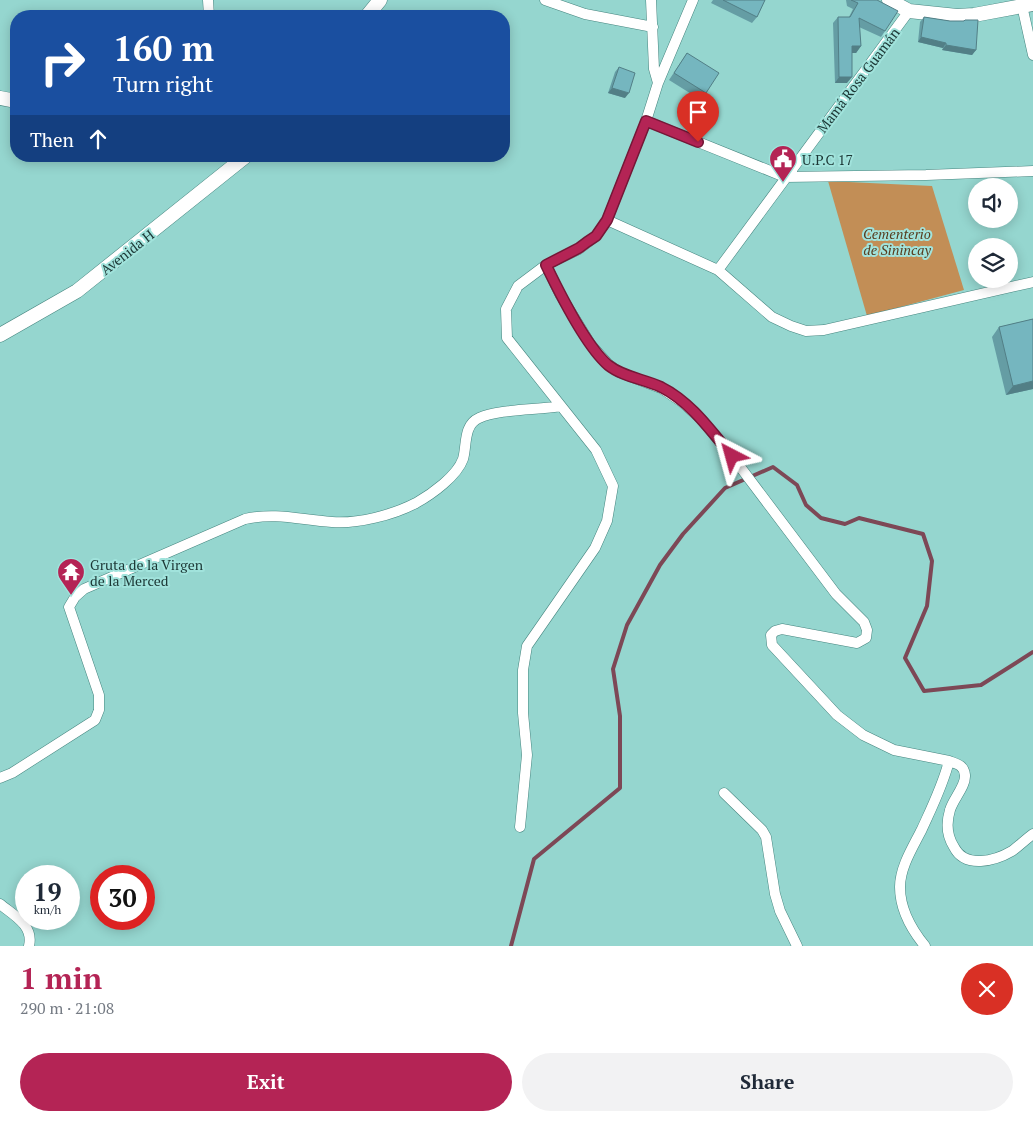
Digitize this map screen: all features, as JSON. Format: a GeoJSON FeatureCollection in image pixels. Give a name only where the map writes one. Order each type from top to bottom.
{"type":"FeatureCollection","features":[{"type":"Feature","properties":{"kind":"street"},"geometry":{"type":"LineString","coordinates":[[372,10],[380,0]]}},
{"type":"Feature","properties":{"kind":"street"},"geometry":{"type":"LineString","coordinates":[[545,0],[585,14],[653,27]]}},
{"type":"Feature","properties":{"kind":"street"},"geometry":{"type":"LineString","coordinates":[[651,0],[654,69],[658,83]]}},
{"type":"Feature","properties":{"kind":"street"},"geometry":{"type":"LineString","coordinates":[[520,827],[527,755],[523,713],[523,670],[527,646],[595,548],[607,520],[613,486],[596,450],[507,338],[506,310],[518,286],[546,265],[579,248],[596,236],[607,220],[646,121],[658,83],[693,0]]}},
{"type":"Feature","properties":{"kind":"street"},"geometry":{"type":"LineString","coordinates":[[889,0],[909,11],[957,16],[1025,4],[1033,55]]}},
{"type":"Feature","properties":{"kind":"street","name":"Mamá Rosa Guamán"},"geometry":{"type":"LineString","coordinates":[[718,270],[909,11]]}},
{"type":"Feature","properties":{"kind":"street"},"geometry":{"type":"LineString","coordinates":[[646,121],[785,177],[926,176],[1033,171]]}},
{"type":"Feature","properties":{"kind":"street","name":"Avenida H"},"geometry":{"type":"LineString","coordinates":[[0,335],[77,291],[238,162]]}},
{"type":"Feature","properties":{"kind":"street"},"geometry":{"type":"LineString","coordinates":[[607,220],[718,270],[772,317],[806,331],[824,330],[1033,282]]}},
{"type":"Feature","properties":{"kind":"street"},"geometry":{"type":"LineString","coordinates":[[546,265],[561,296],[576,320],[592,345],[608,364],[619,372],[661,388],[682,402],[702,420],[741,468],[836,594],[864,622],[867,630],[866,638],[857,642],[782,629],[775,631],[771,635],[772,645],[837,716],[863,735],[894,750],[960,765],[965,779],[950,810],[948,838],[955,851],[963,858],[973,862],[982,862],[997,857],[1012,851],[1033,834]]}},
{"type":"Feature","properties":{"kind":"street"},"geometry":{"type":"LineString","coordinates":[[0,778],[12,773],[95,720],[99,710],[99,694],[69,607],[75,597],[84,589],[245,519],[262,515],[278,515],[332,522],[356,521],[378,517],[416,503],[440,487],[455,472],[463,459],[466,434],[476,419],[492,413],[562,406]]}},
{"type":"Feature","properties":{"kind":"street"},"geometry":{"type":"LineString","coordinates":[[925,946],[918,937],[904,910],[900,886],[906,862],[943,780],[949,761]]}},
{"type":"Feature","properties":{"kind":"street"},"geometry":{"type":"LineString","coordinates":[[724,792],[762,830],[766,837],[775,894],[780,911],[796,946]]}},
{"type":"Feature","properties":{"kind":"street"},"geometry":{"type":"LineString","coordinates":[[0,904],[18,918],[27,929],[29,946]]}},
{"type":"Feature","properties":{"kind":"green space","name":"Cementerio de Sinincay"},"geometry":{"type":"Polygon","coordinates":[[[828,181],[932,186],[964,290],[867,316],[828,181]]]}},
{"type":"Feature","properties":{"kind":"building"},"geometry":{"type":"Polygon","coordinates":[[[723,0],[765,0],[757,17],[723,0]]]}},
{"type":"Feature","properties":{"kind":"building"},"geometry":{"type":"Polygon","coordinates":[[[851,0],[877,0],[898,11],[885,31],[859,18],[861,46],[852,46],[852,77],[839,77],[838,17],[850,17],[858,3],[851,0]]]}},
{"type":"Feature","properties":{"kind":"building"},"geometry":{"type":"Polygon","coordinates":[[[924,17],[950,21],[978,20],[976,50],[946,45],[946,43],[921,37],[924,17]]]}},
{"type":"Feature","properties":{"kind":"building"},"geometry":{"type":"Polygon","coordinates":[[[687,53],[719,73],[706,93],[674,73],[687,53]]]}},
{"type":"Feature","properties":{"kind":"building"},"geometry":{"type":"Polygon","coordinates":[[[619,67],[635,73],[629,93],[612,88],[619,67]]]}},
{"type":"Feature","properties":{"kind":"building"},"geometry":{"type":"Polygon","coordinates":[[[1033,319],[1033,381],[1013,386],[999,327],[1033,319]]]}},
{"type":"Feature","properties":{"kind":"waterway"},"geometry":{"type":"LineString","coordinates":[[511,946],[534,859],[620,788],[620,716],[613,669],[627,625],[660,565],[683,534],[725,488],[773,467],[797,485],[806,505],[821,518],[845,524],[859,518],[923,534],[932,561],[927,606],[905,658],[924,691],[981,685],[1033,652]]}},
{"type":"Feature","properties":{"kind":"place","name":"U.P.C 17"},"geometry":{"type":"Point","coordinates":[783,183]}},
{"type":"Feature","properties":{"kind":"place","name":"Gruta de la Virgen de la Merced"},"geometry":{"type":"Point","coordinates":[71,596]}},
{"type":"Feature","properties":{"kind":"route"},"geometry":{"type":"LineString","coordinates":[[698,142],[646,121],[607,220],[596,236],[579,248],[546,265],[561,296],[581,329],[608,364],[619,372],[661,388],[682,402],[702,420],[732,456]]}}]}
